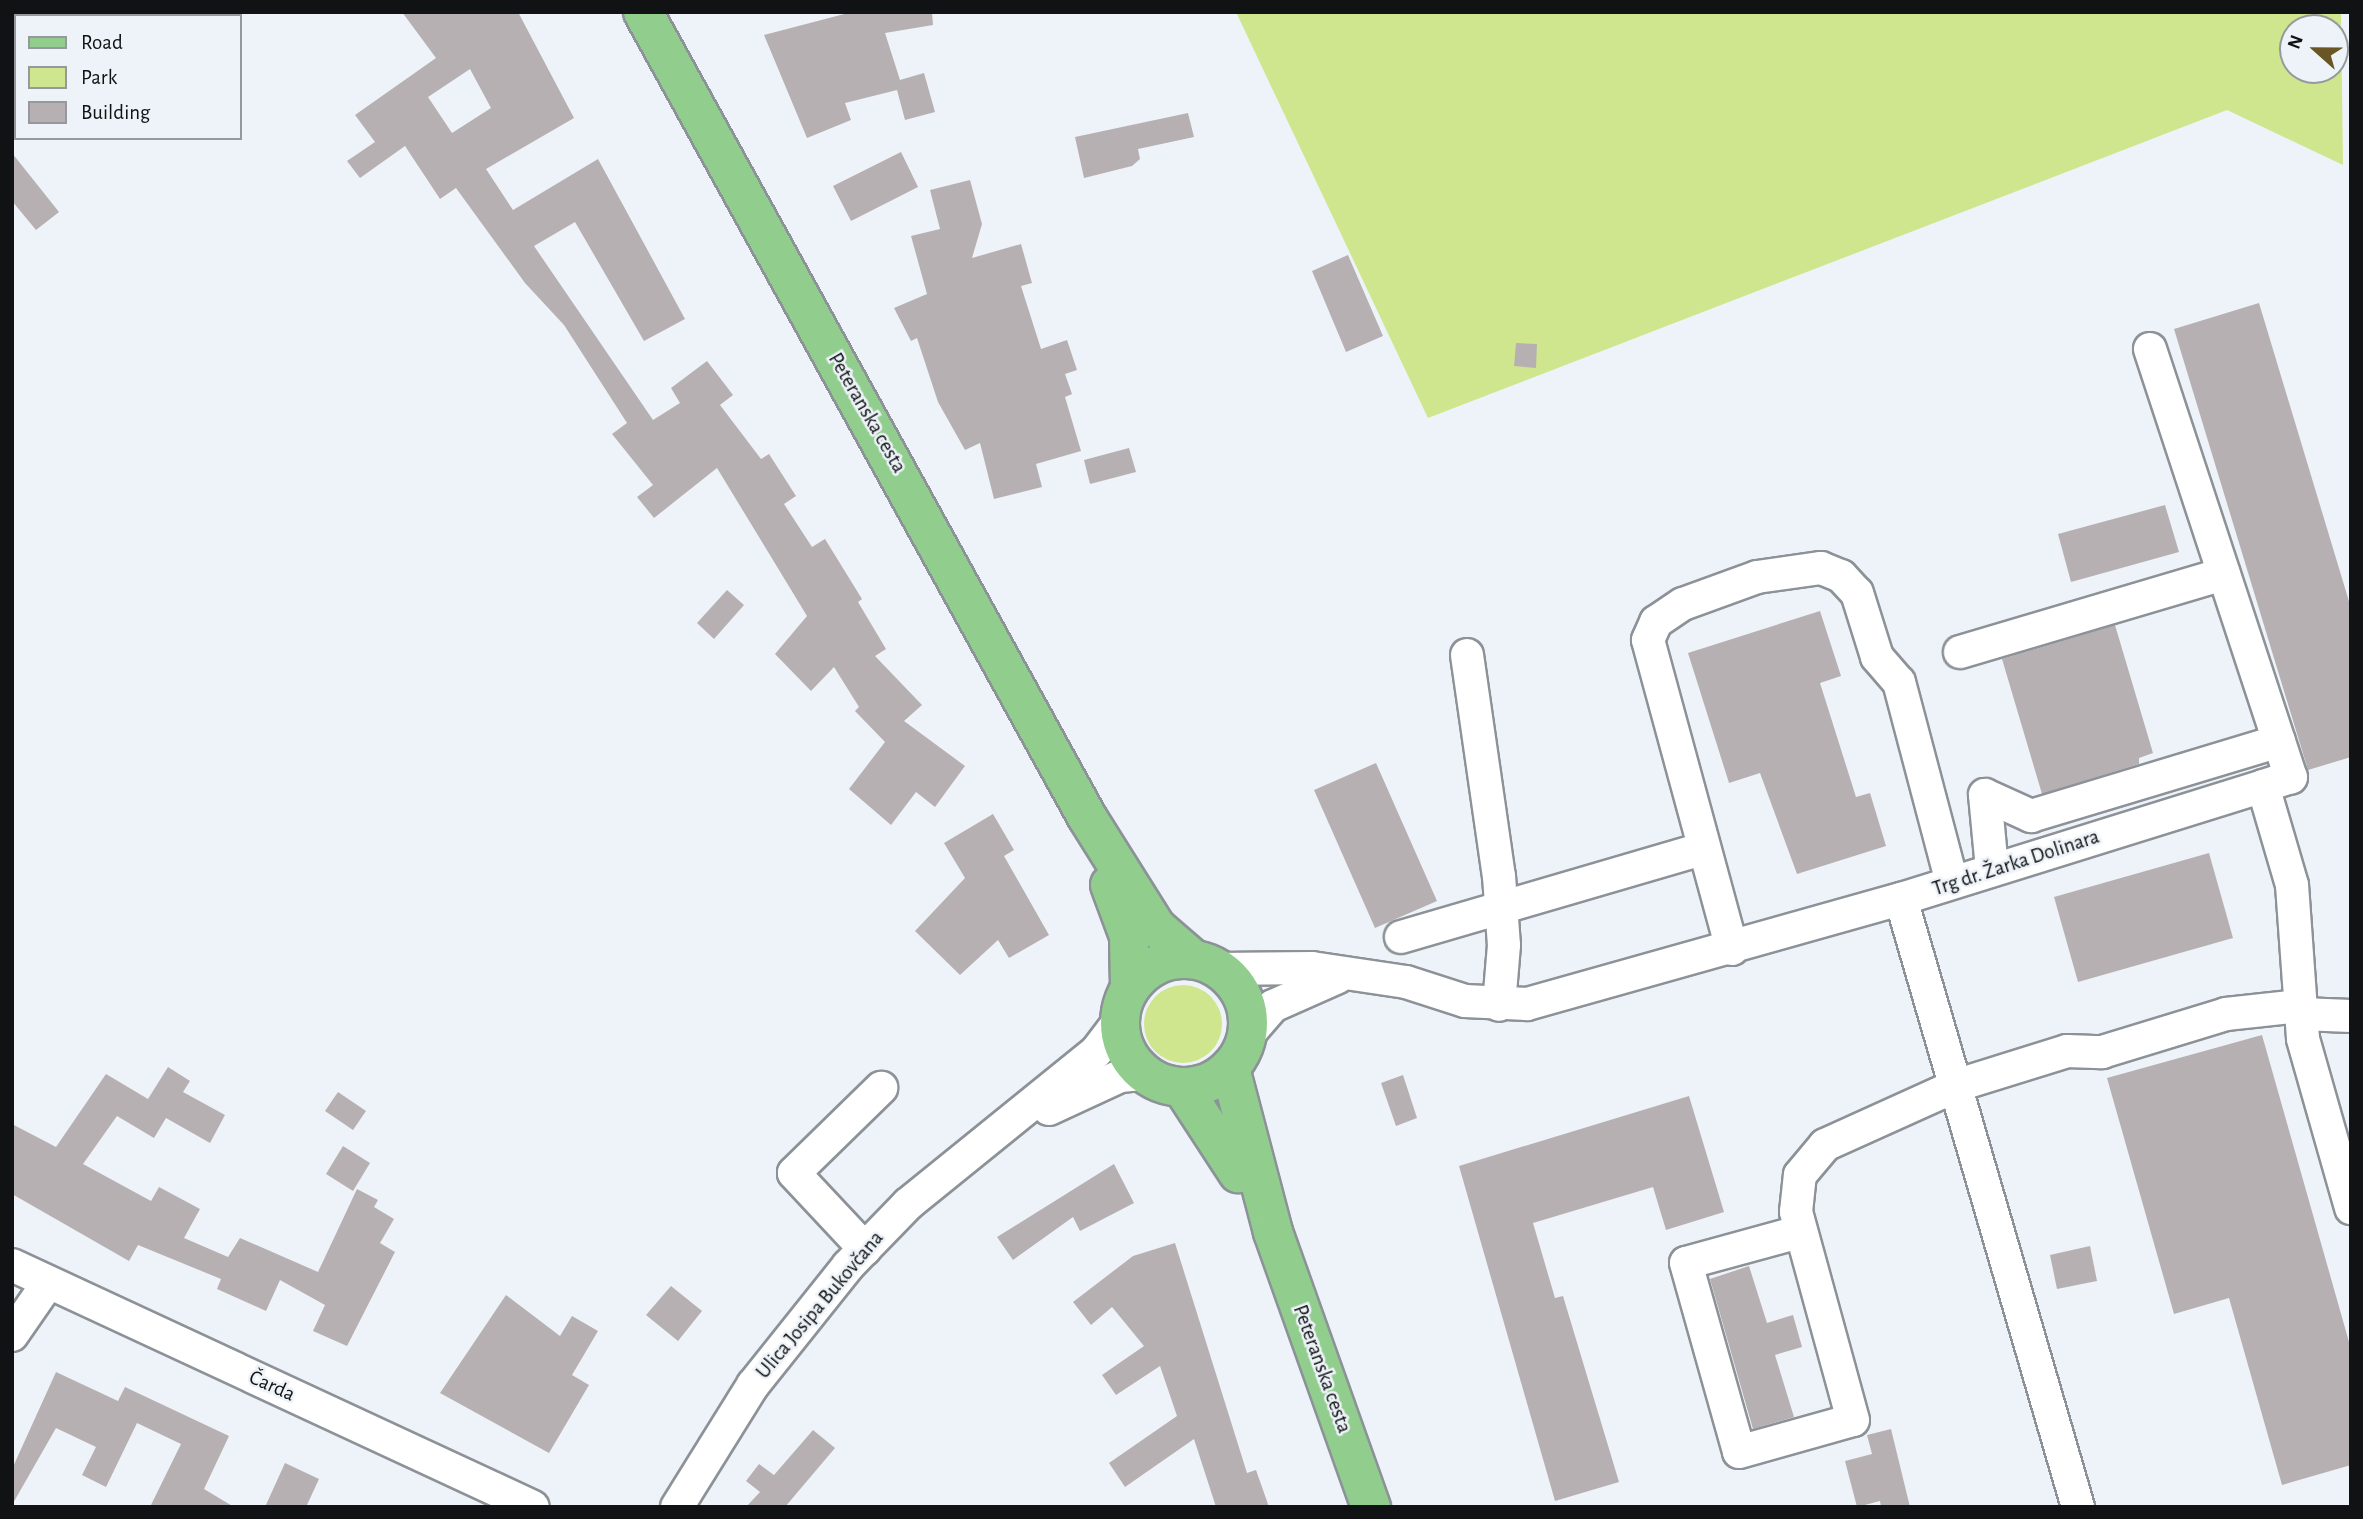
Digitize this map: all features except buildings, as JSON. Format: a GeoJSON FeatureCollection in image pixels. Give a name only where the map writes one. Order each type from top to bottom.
{"type":"FeatureCollection","features":[{"type":"Feature","properties":{"kind":"main road","name":"Peteranska cesta"},"geometry":{"type":"LineString","coordinates":[[643,12],[1087,817],[1156,927],[1205,964]]}},
{"type":"Feature","properties":{"kind":"main road","name":"Peteranska cesta"},"geometry":{"type":"LineString","coordinates":[[1087,817],[1129,936],[1125,1004]]}},
{"type":"Feature","properties":{"kind":"main road"},"geometry":{"type":"LineString","coordinates":[[1205,964],[1243,998],[1238,1052],[1182,1087],[1145,1074],[1122,1041],[1125,1004],[1157,965],[1205,964]]}},
{"type":"Feature","properties":{"kind":"main road","name":"Peteranska cesta"},"geometry":{"type":"LineString","coordinates":[[1238,1052],[1273,1231],[1371,1507]]}},
{"type":"Feature","properties":{"kind":"main road","name":"Peteranska cesta"},"geometry":{"type":"LineString","coordinates":[[1182,1087],[1214,1126],[1273,1231]]}},
{"type":"Feature","properties":{"kind":"street"},"geometry":{"type":"LineString","coordinates":[[1985,795],[2031,816],[2279,741],[2150,349]]}},
{"type":"Feature","properties":{"kind":"street"},"geometry":{"type":"LineString","coordinates":[[1731,949],[1648,655],[1651,631],[1683,604],[1757,577],[1811,567],[1849,582],[1877,657],[1899,682],[1948,869]]}},
{"type":"Feature","properties":{"kind":"street"},"geometry":{"type":"LineString","coordinates":[[1961,652],[2224,574]]}},
{"type":"Feature","properties":{"kind":"street"},"geometry":{"type":"LineString","coordinates":[[1466,655],[1501,906],[1499,1005]]}},
{"type":"Feature","properties":{"kind":"street","name":"Trg dr. Žarka Dolinara"},"geometry":{"type":"LineString","coordinates":[[1205,964],[1349,973],[1499,1005],[1570,997],[1901,899],[1948,869],[1992,869],[2291,778],[2279,741]]}},
{"type":"Feature","properties":{"kind":"street"},"geometry":{"type":"LineString","coordinates":[[2263,786],[2292,885],[2301,1010],[2351,1208]]}},
{"type":"Feature","properties":{"kind":"street"},"geometry":{"type":"LineString","coordinates":[[1948,869],[1985,795]]}},
{"type":"Feature","properties":{"kind":"street"},"geometry":{"type":"LineString","coordinates":[[1985,795],[1992,869]]}},
{"type":"Feature","properties":{"kind":"street"},"geometry":{"type":"LineString","coordinates":[[1401,937],[1702,849]]}},
{"type":"Feature","properties":{"kind":"street"},"geometry":{"type":"LineString","coordinates":[[1901,899],[1958,1085],[2073,1501]]}},
{"type":"Feature","properties":{"kind":"street"},"geometry":{"type":"LineString","coordinates":[[1238,1052],[1273,1006],[1349,973]]}},
{"type":"Feature","properties":{"kind":"street","name":"Ulica Josipa Bukovčana"},"geometry":{"type":"LineString","coordinates":[[677,1507],[753,1385],[865,1249],[908,1204],[1096,1052],[1125,1004]]}},
{"type":"Feature","properties":{"kind":"street"},"geometry":{"type":"LineString","coordinates":[[1799,1231],[1686,1263],[1739,1452],[1853,1420],[1799,1231],[1800,1175],[1825,1145],[1958,1085],[2226,1014],[2301,1010],[2351,1016]]}},
{"type":"Feature","properties":{"kind":"street","name":"Ulica Josipa Bukovčana"},"geometry":{"type":"LineString","coordinates":[[996,1132],[1085,1089],[1145,1074]]}},
{"type":"Feature","properties":{"kind":"street"},"geometry":{"type":"LineString","coordinates":[[865,1249],[794,1172],[881,1088]]}},
{"type":"Feature","properties":{"kind":"street","name":"Čarda"},"geometry":{"type":"LineString","coordinates":[[12,1265],[533,1507]]}},
{"type":"Feature","properties":{"kind":"street"},"geometry":{"type":"LineString","coordinates":[[12,1335],[48,1283]]}},
{"type":"Feature","properties":{"kind":"green space"},"geometry":{"type":"Polygon","coordinates":[[[1236,12],[2341,12],[2279,14],[2279,84],[2342,84],[2343,165],[2227,110],[1428,418],[1236,12]]]}},
{"type":"Feature","properties":{"kind":"green space"},"geometry":{"type":"Polygon","coordinates":[[[1183,985],[1198,988],[1215,1002],[1222,1024],[1219,1039],[1205,1056],[1183,1063],[1168,1060],[1151,1046],[1144,1024],[1147,1009],[1161,992],[1183,985]]]}}]}
